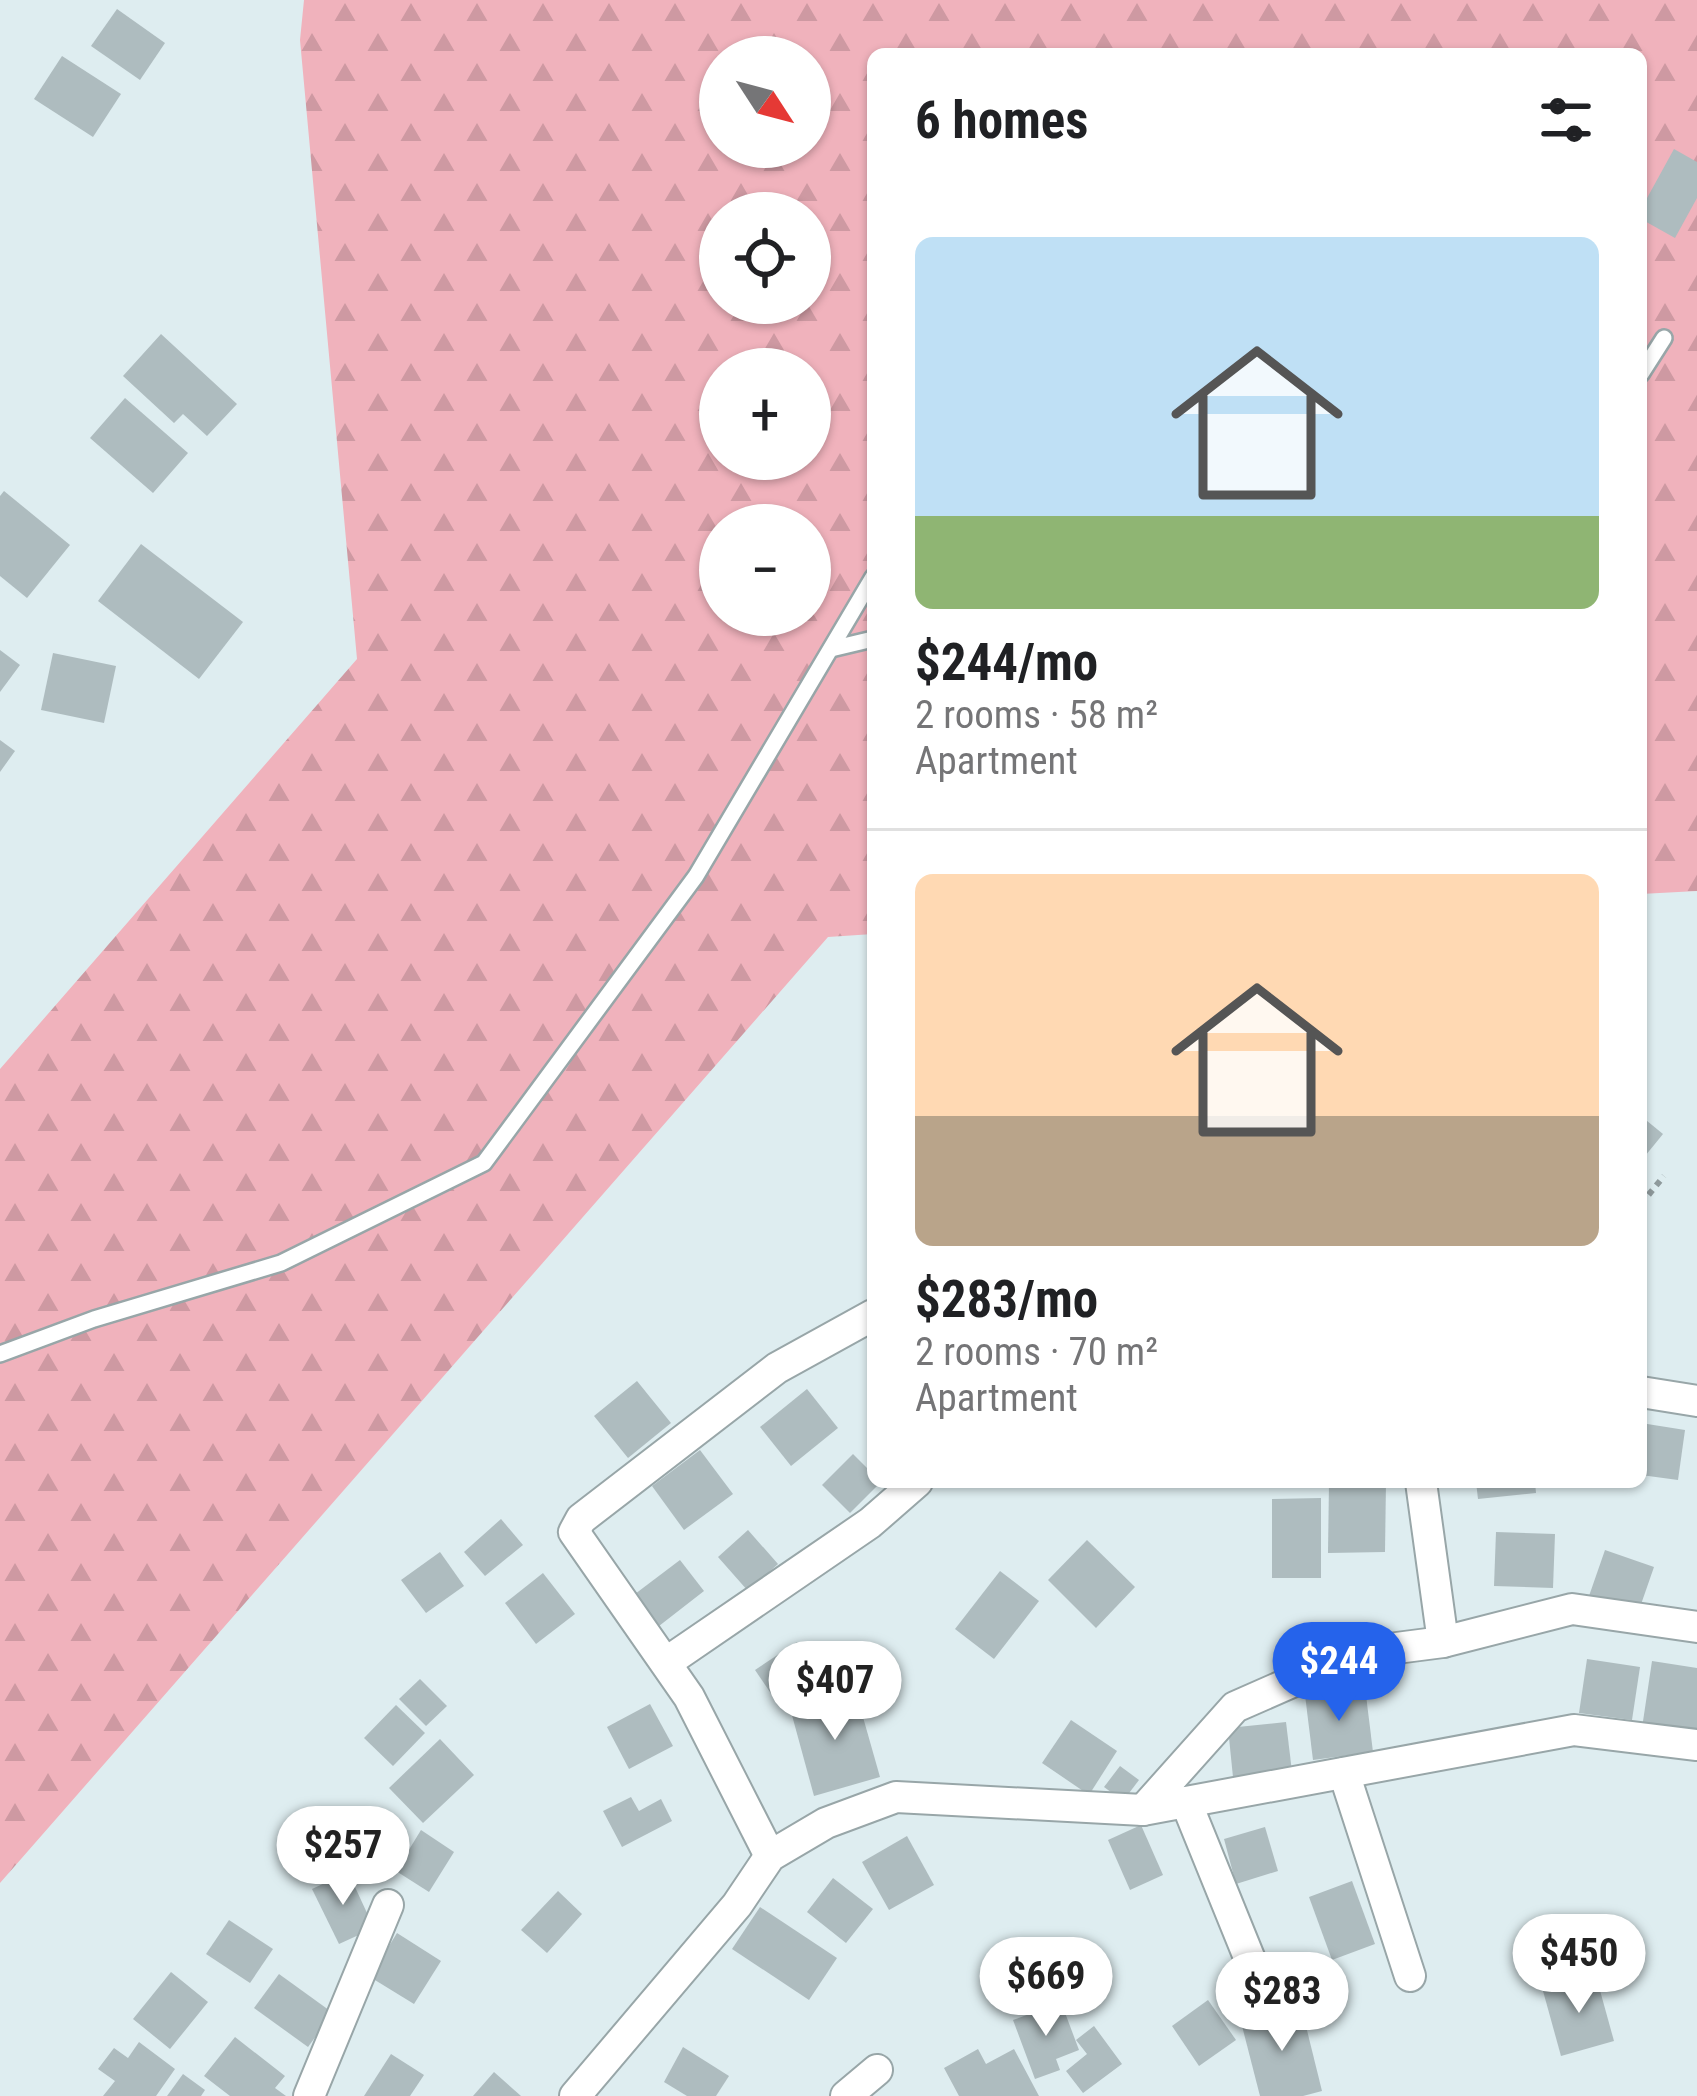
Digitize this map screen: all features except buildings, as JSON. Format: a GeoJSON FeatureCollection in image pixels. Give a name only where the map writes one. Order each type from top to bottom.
{"type":"FeatureCollection","features":[{"type":"Feature","properties":{"kind":"street"},"geometry":{"type":"LineString","coordinates":[[770,1856],[689,1697],[574,1532],[581,1519],[777,1368],[867,1318]]}},
{"type":"Feature","properties":{"kind":"street"},"geometry":{"type":"LineString","coordinates":[[1647,1393],[1697,1400]]}},
{"type":"Feature","properties":{"kind":"street"},"geometry":{"type":"LineString","coordinates":[[667,1662],[870,1523],[910,1488]]}},
{"type":"Feature","properties":{"kind":"street"},"geometry":{"type":"LineString","coordinates":[[1421,1488],[1443,1642]]}},
{"type":"Feature","properties":{"kind":"street"},"geometry":{"type":"LineString","coordinates":[[1143,1810],[1235,1707],[1358,1653],[1443,1642],[1572,1609],[1697,1627]]}},
{"type":"Feature","properties":{"kind":"street"},"geometry":{"type":"LineString","coordinates":[[575,2096],[737,1905],[770,1856],[826,1823],[896,1797],[1143,1810],[1574,1730],[1697,1745]]}},
{"type":"Feature","properties":{"kind":"street"},"geometry":{"type":"LineString","coordinates":[[1345,1773],[1410,1976]]}},
{"type":"Feature","properties":{"kind":"street"},"geometry":{"type":"LineString","coordinates":[[1186,1802],[1266,2000]]}},
{"type":"Feature","properties":{"kind":"street"},"geometry":{"type":"LineString","coordinates":[[309,2096],[388,1905]]}},
{"type":"Feature","properties":{"kind":"street"},"geometry":{"type":"LineString","coordinates":[[846,2096],[877,2070]]}},
{"type":"Feature","properties":{"kind":"lane"},"geometry":{"type":"LineString","coordinates":[[1647,365],[1664,338]]}},
{"type":"Feature","properties":{"kind":"lane"},"geometry":{"type":"LineString","coordinates":[[0,1354],[94,1319],[281,1263],[484,1163],[696,876],[867,587]]}},
{"type":"Feature","properties":{"kind":"lane"},"geometry":{"type":"LineString","coordinates":[[831,649],[867,640]]}},
{"type":"Feature","properties":{"kind":"path"},"geometry":{"type":"LineString","coordinates":[[1647,1197],[1664,1177]]}},
{"type":"Feature","properties":{"kind":"green space"},"geometry":{"type":"Polygon","coordinates":[[[304,0],[1697,0],[1697,891],[1647,894],[1647,48],[867,48],[867,934],[828,937],[0,1883],[0,1069],[357,659],[300,40],[304,0]]]}}]}
